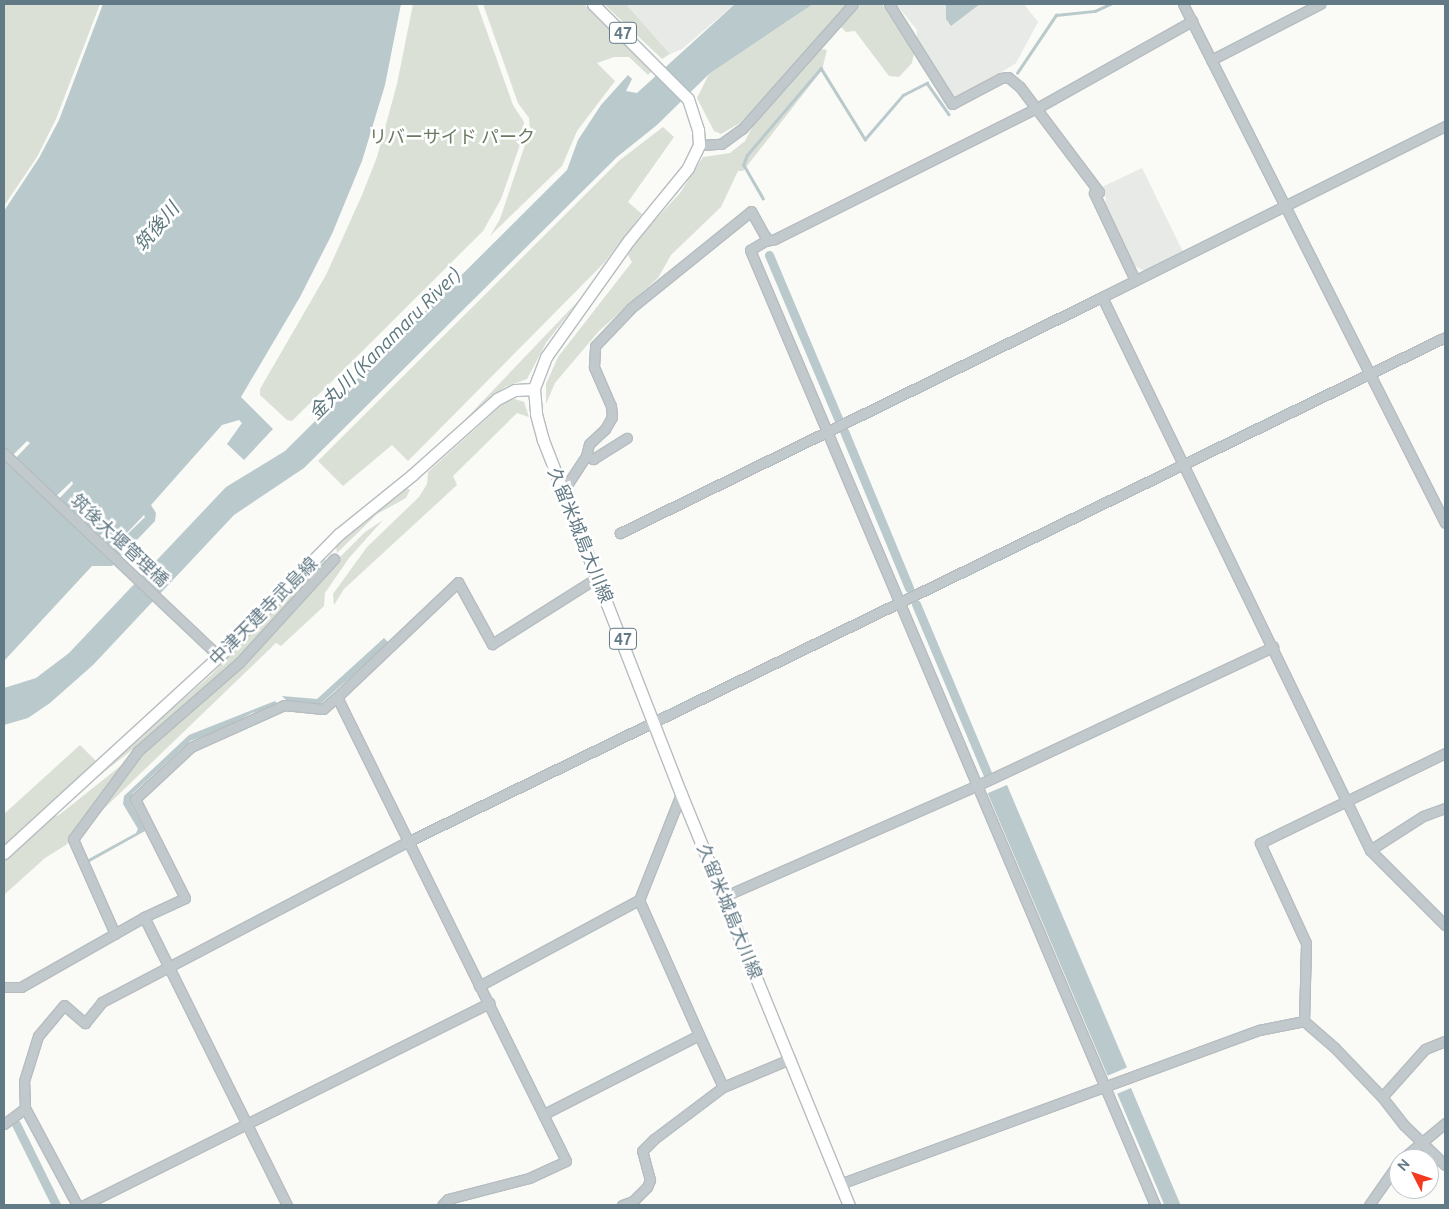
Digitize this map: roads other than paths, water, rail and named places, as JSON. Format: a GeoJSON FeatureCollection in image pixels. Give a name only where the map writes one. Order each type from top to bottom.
{"type":"FeatureCollection","features":[{"type":"Feature","properties":{"kind":"main road","name":"47"},"geometry":{"type":"LineString","coordinates":[[593,4],[688,99],[698,130],[699,145]]}},
{"type":"Feature","properties":{"kind":"main road"},"geometry":{"type":"LineString","coordinates":[[534,389],[546,357],[629,240],[688,168],[699,145]]}},
{"type":"Feature","properties":{"kind":"main road","name":"久留米城島大川線"},"geometry":{"type":"LineString","coordinates":[[534,389],[543,440],[655,720],[682,794],[849,1205]]}},
{"type":"Feature","properties":{"kind":"main road","name":"中津天建寺武島線"},"geometry":{"type":"LineString","coordinates":[[4,853],[339,534],[412,475],[497,399],[515,390],[534,389]]}},
{"type":"Feature","properties":{"kind":"street"},"geometry":{"type":"LineString","coordinates":[[699,145],[720,144],[742,130],[853,4]]}},
{"type":"Feature","properties":{"kind":"street"},"geometry":{"type":"LineString","coordinates":[[889,4],[952,104],[1008,77],[1020,87],[1099,192],[1094,194],[1135,280]]}},
{"type":"Feature","properties":{"kind":"street"},"geometry":{"type":"LineString","coordinates":[[1183,4],[1445,523]]}},
{"type":"Feature","properties":{"kind":"street"},"geometry":{"type":"LineString","coordinates":[[1211,60],[1320,4]]}},
{"type":"Feature","properties":{"kind":"street"},"geometry":{"type":"LineString","coordinates":[[1155,1205],[901,602],[750,250],[1037,108],[1192,21]]}},
{"type":"Feature","properties":{"kind":"street"},"geometry":{"type":"LineString","coordinates":[[620,533],[1102,297],[1445,126]]}},
{"type":"Feature","properties":{"kind":"street"},"geometry":{"type":"LineString","coordinates":[[563,491],[586,456],[589,444],[606,429],[612,417],[593,357],[603,335],[630,308],[751,211],[765,236],[765,241]]}},
{"type":"Feature","properties":{"kind":"street"},"geometry":{"type":"LineString","coordinates":[[1102,297],[1186,465],[1345,802],[1370,850],[1445,925]]}},
{"type":"Feature","properties":{"kind":"street"},"geometry":{"type":"LineString","coordinates":[[77,1205],[25,1108],[24,1081],[38,1036],[64,1005],[85,1023],[102,1002],[408,842],[655,720],[1186,465],[1445,337]]}},
{"type":"Feature","properties":{"kind":"street"},"geometry":{"type":"LineString","coordinates":[[586,456],[594,459],[627,438]]}},
{"type":"Feature","properties":{"kind":"street","name":"筑後大堰管理橋"},"geometry":{"type":"LineString","coordinates":[[4,453],[216,653]]}},
{"type":"Feature","properties":{"kind":"street"},"geometry":{"type":"LineString","coordinates":[[115,934],[73,839],[138,751],[239,663],[334,559]]}},
{"type":"Feature","properties":{"kind":"street"},"geometry":{"type":"LineString","coordinates":[[4,987],[21,987],[144,917],[185,898],[135,799],[191,747],[284,705],[323,709],[337,698],[458,582],[492,644],[598,577]]}},
{"type":"Feature","properties":{"kind":"street"},"geometry":{"type":"LineString","coordinates":[[725,896],[978,785],[1273,647]]}},
{"type":"Feature","properties":{"kind":"street"},"geometry":{"type":"LineString","coordinates":[[337,698],[566,1161],[529,1178],[448,1199],[442,1205]]}},
{"type":"Feature","properties":{"kind":"street"},"geometry":{"type":"LineString","coordinates":[[1304,1021],[1306,943],[1260,843],[1445,753]]}},
{"type":"Feature","properties":{"kind":"street"},"geometry":{"type":"LineString","coordinates":[[479,986],[639,900],[682,794]]}},
{"type":"Feature","properties":{"kind":"street"},"geometry":{"type":"LineString","coordinates":[[1370,850],[1423,816],[1445,808]]}},
{"type":"Feature","properties":{"kind":"street"},"geometry":{"type":"LineString","coordinates":[[639,900],[723,1087]]}},
{"type":"Feature","properties":{"kind":"street"},"geometry":{"type":"LineString","coordinates":[[144,917],[287,1205]]}},
{"type":"Feature","properties":{"kind":"street"},"geometry":{"type":"LineString","coordinates":[[84,1205],[489,1003]]}},
{"type":"Feature","properties":{"kind":"street"},"geometry":{"type":"LineString","coordinates":[[840,1184],[1259,1030],[1304,1021]]}},
{"type":"Feature","properties":{"kind":"street"},"geometry":{"type":"LineString","coordinates":[[1304,1021],[1330,1042],[1445,1165]]}},
{"type":"Feature","properties":{"kind":"street"},"geometry":{"type":"LineString","coordinates":[[544,1114],[699,1035]]}},
{"type":"Feature","properties":{"kind":"street"},"geometry":{"type":"LineString","coordinates":[[1382,1097],[1426,1048],[1445,1041]]}},
{"type":"Feature","properties":{"kind":"street"},"geometry":{"type":"LineString","coordinates":[[622,1205],[633,1201],[650,1180],[642,1151],[723,1087],[790,1059]]}},
{"type":"Feature","properties":{"kind":"street"},"geometry":{"type":"LineString","coordinates":[[4,1124],[25,1108]]}},
{"type":"Feature","properties":{"kind":"street"},"geometry":{"type":"LineString","coordinates":[[1413,1149],[1445,1122]]}},
{"type":"Feature","properties":{"kind":"street"},"geometry":{"type":"LineString","coordinates":[[1369,1205],[1389,1176]]}},
{"type":"Feature","properties":{"kind":"water","name":"筑後川"},"geometry":{"type":"Polygon","coordinates":[[[103,4],[401,4],[385,85],[362,161],[332,234],[300,297],[241,397],[273,429],[244,460],[227,444],[242,423],[239,420],[222,425],[151,505],[156,513],[155,521],[112,566],[92,566],[4,661],[4,211],[39,158],[59,120],[103,4]],[[27,441],[8,460],[11,463],[30,443],[27,441]],[[72,481],[51,501],[54,504],[73,484],[72,481]],[[144,515],[103,558],[145,517],[144,515]],[[113,522],[94,542],[97,544],[116,524],[113,522]]]}},
{"type":"Feature","properties":{"kind":"water"},"geometry":{"type":"Polygon","coordinates":[[[735,4],[813,4],[709,74],[657,125],[617,157],[304,468],[234,515],[93,665],[50,703],[28,718],[4,725],[4,688],[36,678],[69,653],[226,487],[285,451],[567,170],[578,140],[601,105],[628,75],[632,79],[626,91],[637,93],[735,4]]]}},
{"type":"Feature","properties":{"kind":"water"},"geometry":{"type":"Polygon","coordinates":[[[946,4],[980,4],[951,26],[946,19],[946,4]]]}},
{"type":"Feature","properties":{"kind":"water"},"geometry":{"type":"Polygon","coordinates":[[[384,638],[389,643],[319,705],[286,700],[282,696],[317,699],[384,638]]]}},
{"type":"Feature","properties":{"kind":"water"},"geometry":{"type":"Polygon","coordinates":[[[275,701],[278,705],[274,707],[252,713],[219,731],[190,741],[132,794],[130,802],[145,831],[86,864],[85,861],[136,833],[138,829],[123,804],[124,796],[189,735],[275,701]]]}},
{"type":"Feature","properties":{"kind":"water"},"geometry":{"type":"Polygon","coordinates":[[[1007,785],[1127,1068],[1108,1076],[988,793],[1007,785]]]}},
{"type":"Feature","properties":{"kind":"water"},"geometry":{"type":"Polygon","coordinates":[[[1131,1088],[1181,1205],[1164,1205],[1117,1094],[1131,1088]]]}},
{"type":"Feature","properties":{"kind":"waterway"},"geometry":{"type":"LineString","coordinates":[[1017,73],[1056,15],[1095,11],[1110,4]]}},
{"type":"Feature","properties":{"kind":"waterway"},"geometry":{"type":"LineString","coordinates":[[763,199],[743,165],[747,155],[821,68],[865,139],[903,95],[927,83],[949,114]]}},
{"type":"Feature","properties":{"kind":"waterway"},"geometry":{"type":"LineString","coordinates":[[769,255],[838,418]]}},
{"type":"Feature","properties":{"kind":"waterway"},"geometry":{"type":"LineString","coordinates":[[844,431],[909,588]]}},
{"type":"Feature","properties":{"kind":"waterway"},"geometry":{"type":"LineString","coordinates":[[916,604],[987,773]]}},
{"type":"Feature","properties":{"kind":"waterway"},"geometry":{"type":"LineString","coordinates":[[16,1124],[56,1205]]}},
{"type":"Feature","properties":{"kind":"park label","name":"リバーサイド パーク"},"geometry":{"type":"Point","coordinates":[452,136]}},
{"type":"Feature","properties":{"kind":"water label","name":"金丸川 (Kanamaru River)"},"geometry":{"type":"Point","coordinates":[385,344]}}]}
